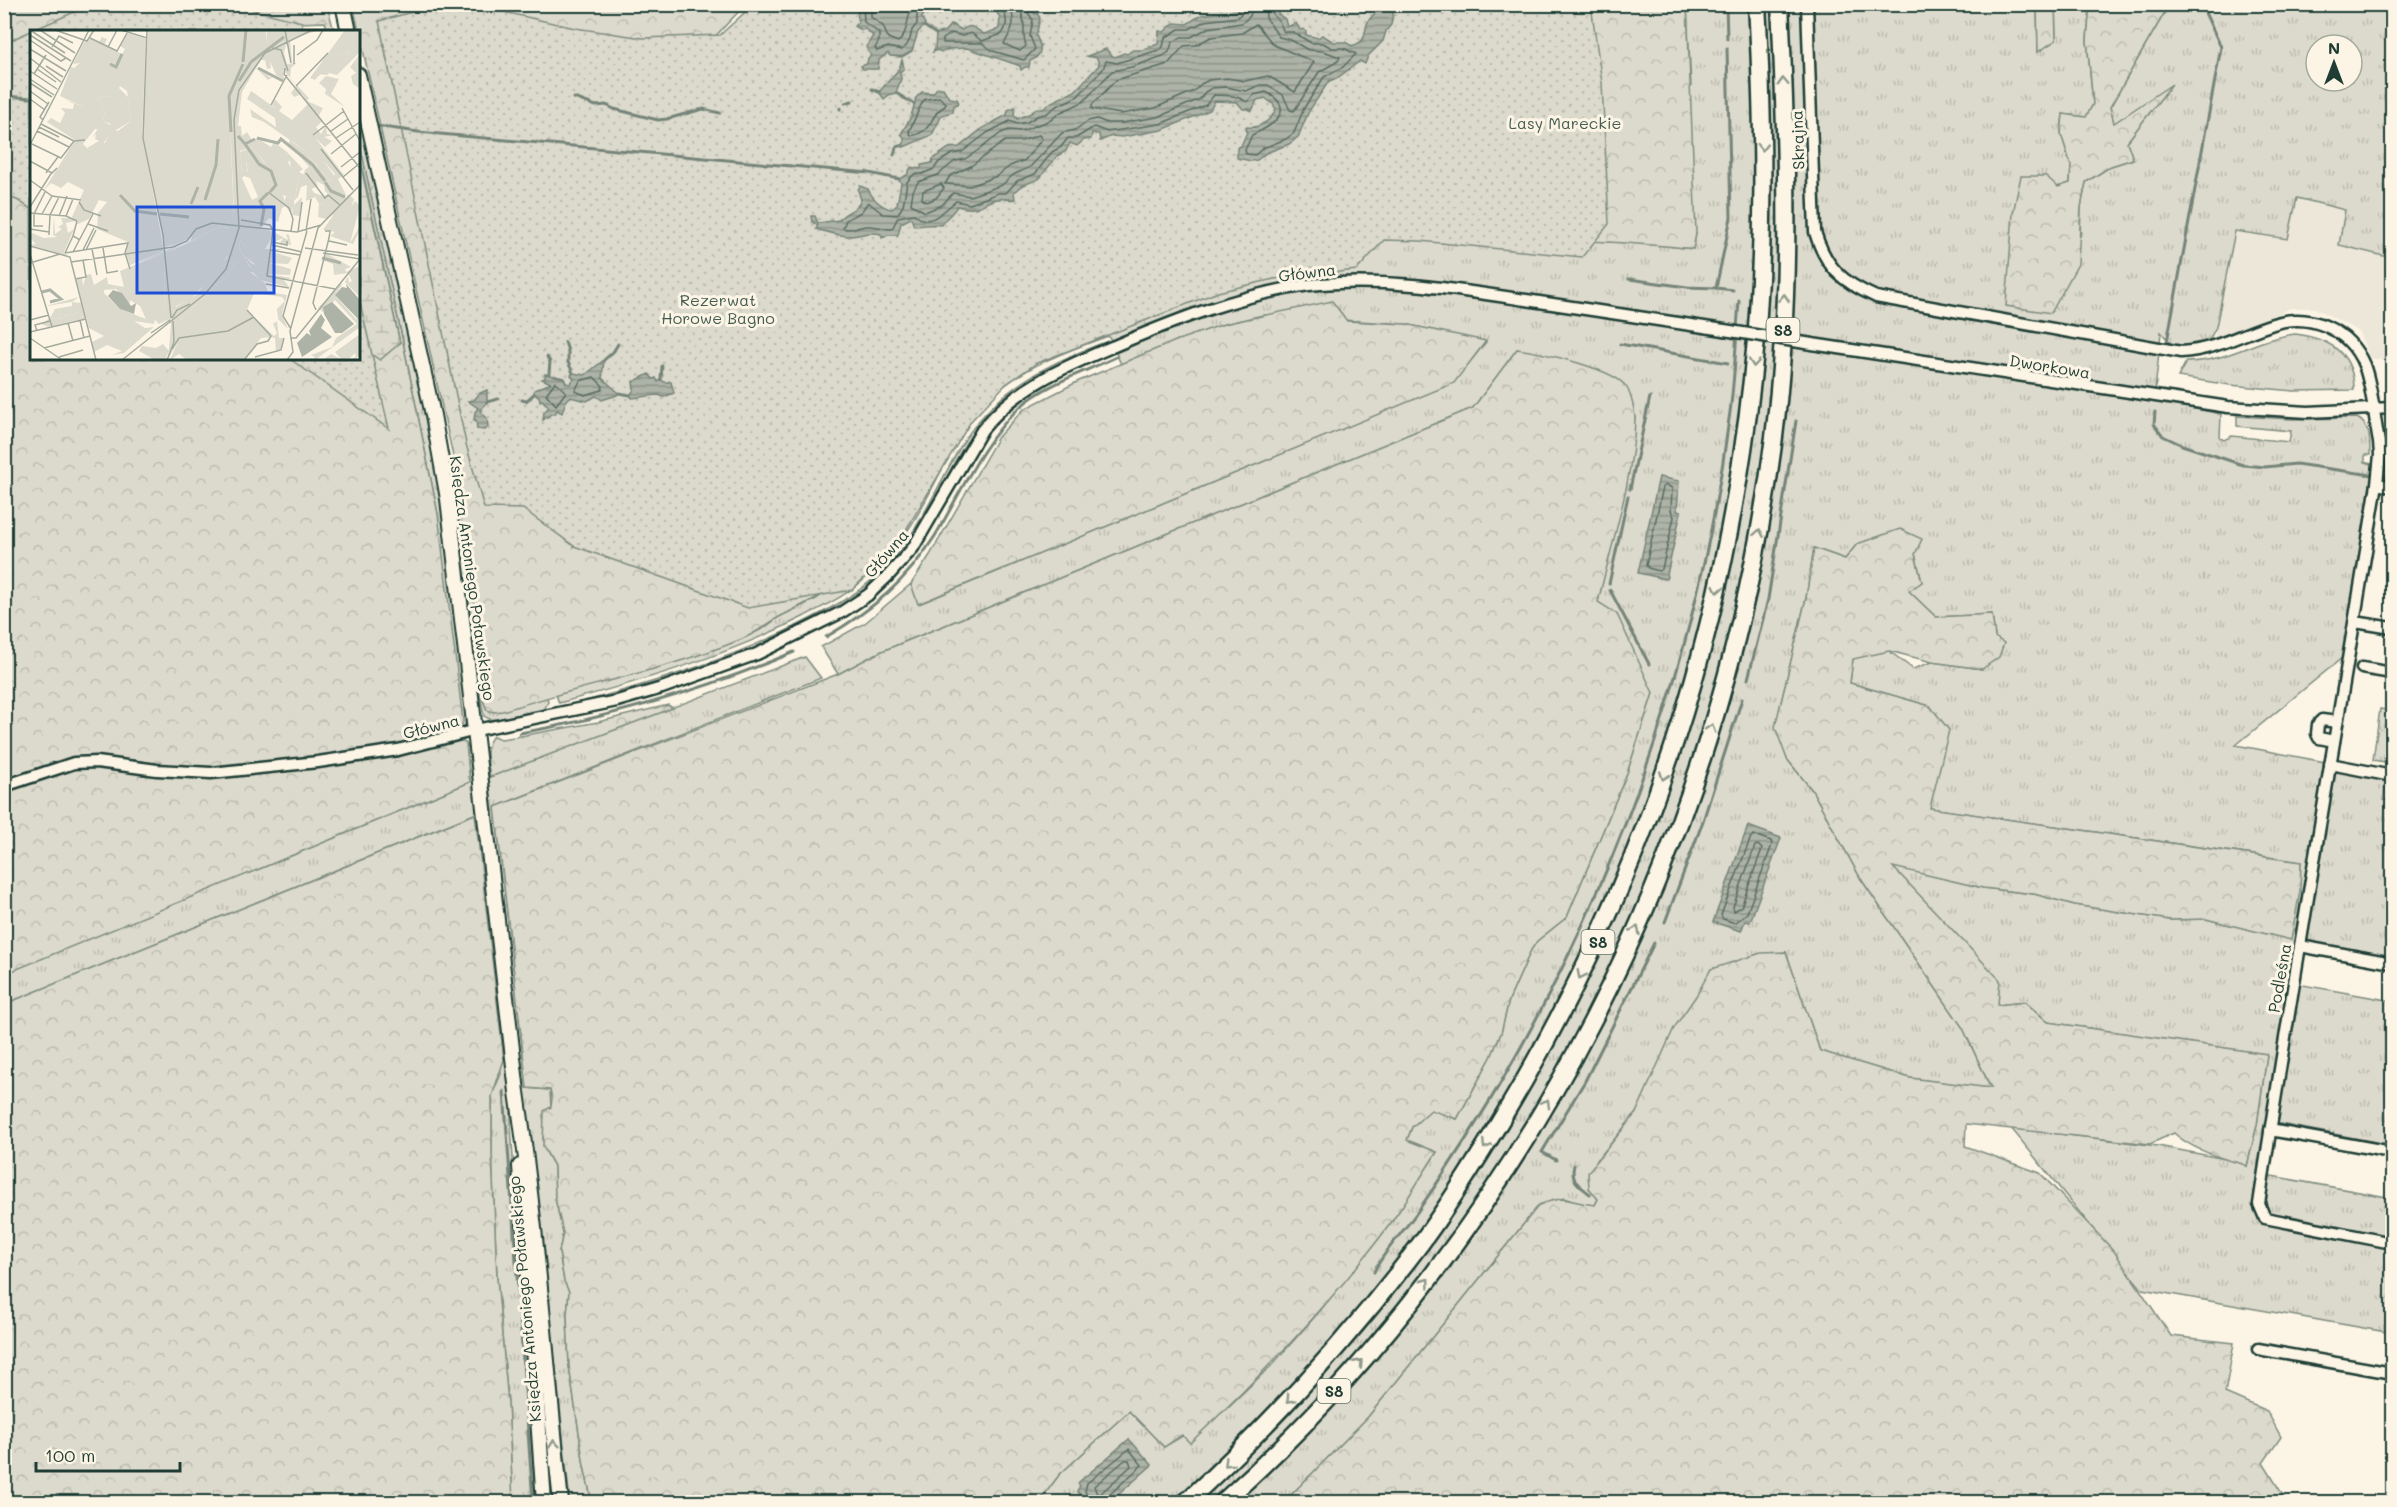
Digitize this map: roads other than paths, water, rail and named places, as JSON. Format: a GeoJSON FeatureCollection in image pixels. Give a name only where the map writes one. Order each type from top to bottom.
{"type":"FeatureCollection","features":[{"type":"Feature","properties":{"kind":"highway","name":"S8"},"geometry":{"type":"LineString","coordinates":[[1186,1503],[1269,1422],[1298,1390],[1349,1333],[1422,1242],[1497,1127],[1562,1014],[1618,897],[1673,751],[1705,643],[1730,532],[1753,377],[1763,223],[1757,4]]}},
{"type":"Feature","properties":{"kind":"highway","name":"S8"},"geometry":{"type":"LineString","coordinates":[[1223,1503],[1317,1409],[1390,1328],[1449,1252],[1501,1177],[1588,1029],[1639,924],[1690,795],[1733,652],[1767,488],[1780,380],[1786,211],[1780,4]]}},
{"type":"Feature","properties":{"kind":"main road"},"geometry":{"type":"LineString","coordinates":[[343,4],[349,30]]}},
{"type":"Feature","properties":{"kind":"main road","name":"Księdza Antoniego Poławskiego"},"geometry":{"type":"LineString","coordinates":[[360,84],[433,415],[448,499],[529,1178],[540,1278],[544,1352],[561,1503]]}},
{"type":"Feature","properties":{"kind":"main road","name":"Księdza Antoniego Poławskiego"},"geometry":{"type":"LineString","coordinates":[[517,1092],[520,1176],[544,1503]]}},
{"type":"Feature","properties":{"kind":"street","name":"Skrajna"},"geometry":{"type":"LineString","coordinates":[[1807,4],[1815,232],[1821,252],[1834,270],[1847,282],[1876,297],[2181,352],[2200,351],[2285,321],[2317,322],[2341,334],[2356,351],[2366,373],[2373,409]]}},
{"type":"Feature","properties":{"kind":"street","name":"Główna"},"geometry":{"type":"LineString","coordinates":[[4,786],[75,763],[97,762],[157,770],[211,773],[318,762],[398,750],[476,730],[578,710],[662,687],[757,654],[842,612],[868,595],[889,576],[913,548],[978,435],[992,417],[1012,398],[1063,368],[1169,323],[1220,305],[1270,292],[1307,286],[1387,282],[1475,292],[1724,330]]}},
{"type":"Feature","properties":{"kind":"street","name":"Dworkowa"},"geometry":{"type":"LineString","coordinates":[[1724,330],[2228,407],[2308,411],[2392,408]]}},
{"type":"Feature","properties":{"kind":"street","name":"Podleśna"},"geometry":{"type":"LineString","coordinates":[[2373,409],[2380,455],[2377,484],[2259,1204],[2265,1218],[2392,1244]]}},
{"type":"Feature","properties":{"kind":"street"},"geometry":{"type":"LineString","coordinates":[[2377,484],[2392,488]]}},
{"type":"Feature","properties":{"kind":"street"},"geometry":{"type":"LineString","coordinates":[[2355,622],[2392,628]]}},
{"type":"Feature","properties":{"kind":"street"},"geometry":{"type":"LineString","coordinates":[[2362,668],[2392,673]]}},
{"type":"Feature","properties":{"kind":"street"},"geometry":{"type":"LineString","coordinates":[[2334,741],[2319,738],[2318,724],[2322,720],[2337,722]]}},
{"type":"Feature","properties":{"kind":"street"},"geometry":{"type":"LineString","coordinates":[[2331,761],[2392,769]]}},
{"type":"Feature","properties":{"kind":"street"},"geometry":{"type":"LineString","coordinates":[[2331,761],[2392,776]]}},
{"type":"Feature","properties":{"kind":"street"},"geometry":{"type":"LineString","coordinates":[[2300,946],[2392,963]]}},
{"type":"Feature","properties":{"kind":"street"},"geometry":{"type":"LineString","coordinates":[[2270,1130],[2386,1151]]}},
{"type":"Feature","properties":{"kind":"street"},"geometry":{"type":"LineString","coordinates":[[2258,1349],[2392,1373]]}},
{"type":"Feature","properties":{"kind":"water"},"geometry":{"type":"Polygon","coordinates":[[[1245,4],[1278,5],[1278,14],[1285,19],[1287,27],[1296,23],[1300,30],[1304,29],[1306,35],[1318,38],[1322,35],[1334,42],[1345,42],[1352,46],[1361,41],[1369,20],[1382,5],[1389,5],[1394,10],[1391,25],[1383,41],[1368,56],[1365,64],[1360,61],[1336,79],[1329,81],[1309,111],[1298,137],[1257,160],[1237,158],[1237,148],[1241,146],[1247,132],[1246,127],[1260,125],[1271,117],[1276,109],[1273,104],[1265,98],[1257,100],[1252,111],[1243,109],[1237,102],[1215,101],[1210,110],[1162,130],[1122,137],[1112,136],[1100,141],[1099,134],[1092,133],[1091,139],[1084,140],[1077,146],[1070,143],[1066,151],[1057,156],[1039,179],[1021,186],[1014,192],[1015,199],[989,201],[972,208],[957,206],[941,225],[914,226],[911,218],[901,223],[898,235],[888,235],[882,238],[881,234],[877,233],[851,236],[833,234],[816,229],[818,225],[812,222],[811,216],[815,216],[818,223],[839,220],[859,204],[860,186],[868,189],[881,205],[892,209],[897,205],[901,183],[899,179],[907,175],[911,167],[920,169],[922,165],[932,163],[933,159],[949,148],[959,147],[983,128],[1007,115],[1008,110],[1015,107],[1014,115],[1017,119],[1037,108],[1043,109],[1075,91],[1099,65],[1097,58],[1087,56],[1106,49],[1115,57],[1133,50],[1142,50],[1158,44],[1159,31],[1164,32],[1174,23],[1187,24],[1201,15],[1235,11],[1245,4]]]}},
{"type":"Feature","properties":{"kind":"water"},"geometry":{"type":"Polygon","coordinates":[[[857,5],[928,5],[922,17],[925,25],[918,32],[912,51],[902,57],[890,56],[888,53],[879,60],[878,69],[863,69],[861,66],[867,64],[871,56],[866,47],[873,36],[865,29],[854,26],[858,22],[857,5]]]}},
{"type":"Feature","properties":{"kind":"water"},"geometry":{"type":"Polygon","coordinates":[[[991,5],[1033,5],[1035,8],[1033,11],[1040,18],[1036,36],[1040,50],[1039,54],[1030,61],[1029,67],[1021,70],[1020,66],[967,48],[933,52],[936,34],[945,31],[951,24],[962,30],[973,27],[984,34],[999,29],[1000,17],[991,5]]]}},
{"type":"Feature","properties":{"kind":"water"},"geometry":{"type":"Polygon","coordinates":[[[902,60],[904,68],[900,72],[901,79],[896,93],[884,99],[879,92],[899,69],[902,60]]]}},
{"type":"Feature","properties":{"kind":"water"},"geometry":{"type":"Polygon","coordinates":[[[937,88],[943,88],[949,98],[957,99],[959,103],[954,105],[953,112],[942,115],[932,135],[904,147],[900,146],[904,144],[904,137],[901,134],[911,117],[916,98],[922,92],[933,93],[937,88]]]}},
{"type":"Feature","properties":{"kind":"water"},"geometry":{"type":"Polygon","coordinates":[[[604,360],[602,378],[619,393],[617,395],[602,400],[596,396],[587,401],[570,397],[562,413],[557,410],[555,414],[543,420],[544,412],[549,407],[542,400],[540,401],[539,396],[534,394],[534,390],[551,383],[542,379],[545,378],[545,374],[564,378],[566,383],[570,384],[574,379],[571,375],[573,373],[585,375],[604,360]]]}},
{"type":"Feature","properties":{"kind":"water"},"geometry":{"type":"Polygon","coordinates":[[[649,374],[658,382],[661,379],[664,382],[671,382],[674,393],[664,397],[658,395],[632,398],[630,395],[634,390],[633,382],[649,374]]]}},
{"type":"Feature","properties":{"kind":"water"},"geometry":{"type":"Polygon","coordinates":[[[487,390],[487,402],[480,411],[487,418],[488,427],[485,430],[477,429],[476,420],[474,420],[478,408],[468,401],[474,400],[480,393],[487,390]]]}},
{"type":"Feature","properties":{"kind":"water"},"geometry":{"type":"Polygon","coordinates":[[[1659,477],[1679,481],[1677,511],[1681,512],[1666,579],[1638,573],[1659,477]]]}},
{"type":"Feature","properties":{"kind":"water"},"geometry":{"type":"Polygon","coordinates":[[[1748,826],[1781,838],[1750,922],[1745,921],[1741,931],[1713,922],[1748,826]]]}},
{"type":"Feature","properties":{"kind":"water"},"geometry":{"type":"Polygon","coordinates":[[[1129,1439],[1152,1465],[1110,1502],[1086,1502],[1077,1491],[1080,1486],[1078,1483],[1129,1439]]]}},
{"type":"Feature","properties":{"kind":"waterway"},"geometry":{"type":"LineString","coordinates":[[1726,4],[1727,39]]}},
{"type":"Feature","properties":{"kind":"waterway"},"geometry":{"type":"LineString","coordinates":[[2167,342],[2221,47],[2201,4]]}},
{"type":"Feature","properties":{"kind":"waterway"},"geometry":{"type":"LineString","coordinates":[[924,26],[936,34]]}},
{"type":"Feature","properties":{"kind":"waterway"},"geometry":{"type":"LineString","coordinates":[[1727,48],[1731,217],[1716,288],[1733,290]]}},
{"type":"Feature","properties":{"kind":"waterway"},"geometry":{"type":"LineString","coordinates":[[872,89],[879,92]]}},
{"type":"Feature","properties":{"kind":"waterway"},"geometry":{"type":"LineString","coordinates":[[896,93],[914,104]]}},
{"type":"Feature","properties":{"kind":"waterway"},"geometry":{"type":"LineString","coordinates":[[4,96],[30,98]]}},
{"type":"Feature","properties":{"kind":"waterway"},"geometry":{"type":"LineString","coordinates":[[574,98],[596,106],[606,105],[658,120],[703,109],[720,113]]}},
{"type":"Feature","properties":{"kind":"waterway"},"geometry":{"type":"LineString","coordinates":[[845,103],[852,101]]}},
{"type":"Feature","properties":{"kind":"waterway"},"geometry":{"type":"LineString","coordinates":[[376,126],[418,132],[869,173],[899,179]]}},
{"type":"Feature","properties":{"kind":"waterway"},"geometry":{"type":"LineString","coordinates":[[894,155],[896,147],[900,146]]}},
{"type":"Feature","properties":{"kind":"waterway"},"geometry":{"type":"LineString","coordinates":[[1629,279],[1687,287],[1716,288]]}},
{"type":"Feature","properties":{"kind":"waterway"},"geometry":{"type":"LineString","coordinates":[[1374,1272],[1460,1149],[1521,1047],[1560,973],[1627,819],[1656,740],[1701,578],[1730,412],[1739,301]]}},
{"type":"Feature","properties":{"kind":"waterway"},"geometry":{"type":"LineString","coordinates":[[565,342],[568,362],[573,373]]}},
{"type":"Feature","properties":{"kind":"waterway"},"geometry":{"type":"LineString","coordinates":[[604,360],[618,344]]}},
{"type":"Feature","properties":{"kind":"waterway"},"geometry":{"type":"LineString","coordinates":[[1620,344],[1728,363]]}},
{"type":"Feature","properties":{"kind":"waterway"},"geometry":{"type":"LineString","coordinates":[[547,357],[550,362],[549,373]]}},
{"type":"Feature","properties":{"kind":"waterway"},"geometry":{"type":"LineString","coordinates":[[826,637],[887,594],[912,567],[935,536],[983,452],[1020,407],[1053,385],[1116,357]]}},
{"type":"Feature","properties":{"kind":"waterway"},"geometry":{"type":"LineString","coordinates":[[661,379],[662,366]]}},
{"type":"Feature","properties":{"kind":"waterway"},"geometry":{"type":"LineString","coordinates":[[619,393],[630,395]]}},
{"type":"Feature","properties":{"kind":"waterway"},"geometry":{"type":"LineString","coordinates":[[522,400],[526,401],[534,394]]}},
{"type":"Feature","properties":{"kind":"waterway"},"geometry":{"type":"LineString","coordinates":[[1630,489],[1650,397]]}},
{"type":"Feature","properties":{"kind":"waterway"},"geometry":{"type":"LineString","coordinates":[[487,402],[498,399]]}},
{"type":"Feature","properties":{"kind":"waterway"},"geometry":{"type":"LineString","coordinates":[[2155,412],[2154,424],[2163,436],[2182,445],[2243,465],[2265,467],[2296,464],[2372,475]]}},
{"type":"Feature","properties":{"kind":"waterway"},"geometry":{"type":"LineString","coordinates":[[1748,679],[1768,599],[1796,421]]}},
{"type":"Feature","properties":{"kind":"waterway"},"geometry":{"type":"LineString","coordinates":[[2386,478],[2392,480]]}},
{"type":"Feature","properties":{"kind":"waterway"},"geometry":{"type":"LineString","coordinates":[[1609,584],[1628,496]]}},
{"type":"Feature","properties":{"kind":"waterway"},"geometry":{"type":"LineString","coordinates":[[1610,590],[1649,664]]}},
{"type":"Feature","properties":{"kind":"waterway"},"geometry":{"type":"LineString","coordinates":[[520,733],[590,719],[693,690],[794,652]]}},
{"type":"Feature","properties":{"kind":"waterway"},"geometry":{"type":"LineString","coordinates":[[1665,922],[1702,824],[1742,699]]}},
{"type":"Feature","properties":{"kind":"waterway"},"geometry":{"type":"LineString","coordinates":[[1556,1160],[1542,1152],[1585,1081],[1654,943]]}},
{"type":"Feature","properties":{"kind":"waterway"},"geometry":{"type":"LineString","coordinates":[[504,1091],[533,1502]]}},
{"type":"Feature","properties":{"kind":"waterway"},"geometry":{"type":"LineString","coordinates":[[1574,1165],[1574,1179],[1590,1194]]}},
{"type":"Feature","properties":{"kind":"park label","name":"Lasy Mareckie"},"geometry":{"type":"Point","coordinates":[1565,122]}},
{"type":"Feature","properties":{"kind":"park label","name":"Rezerwat Horowe Bagno"},"geometry":{"type":"Point","coordinates":[718,308]}}]}
